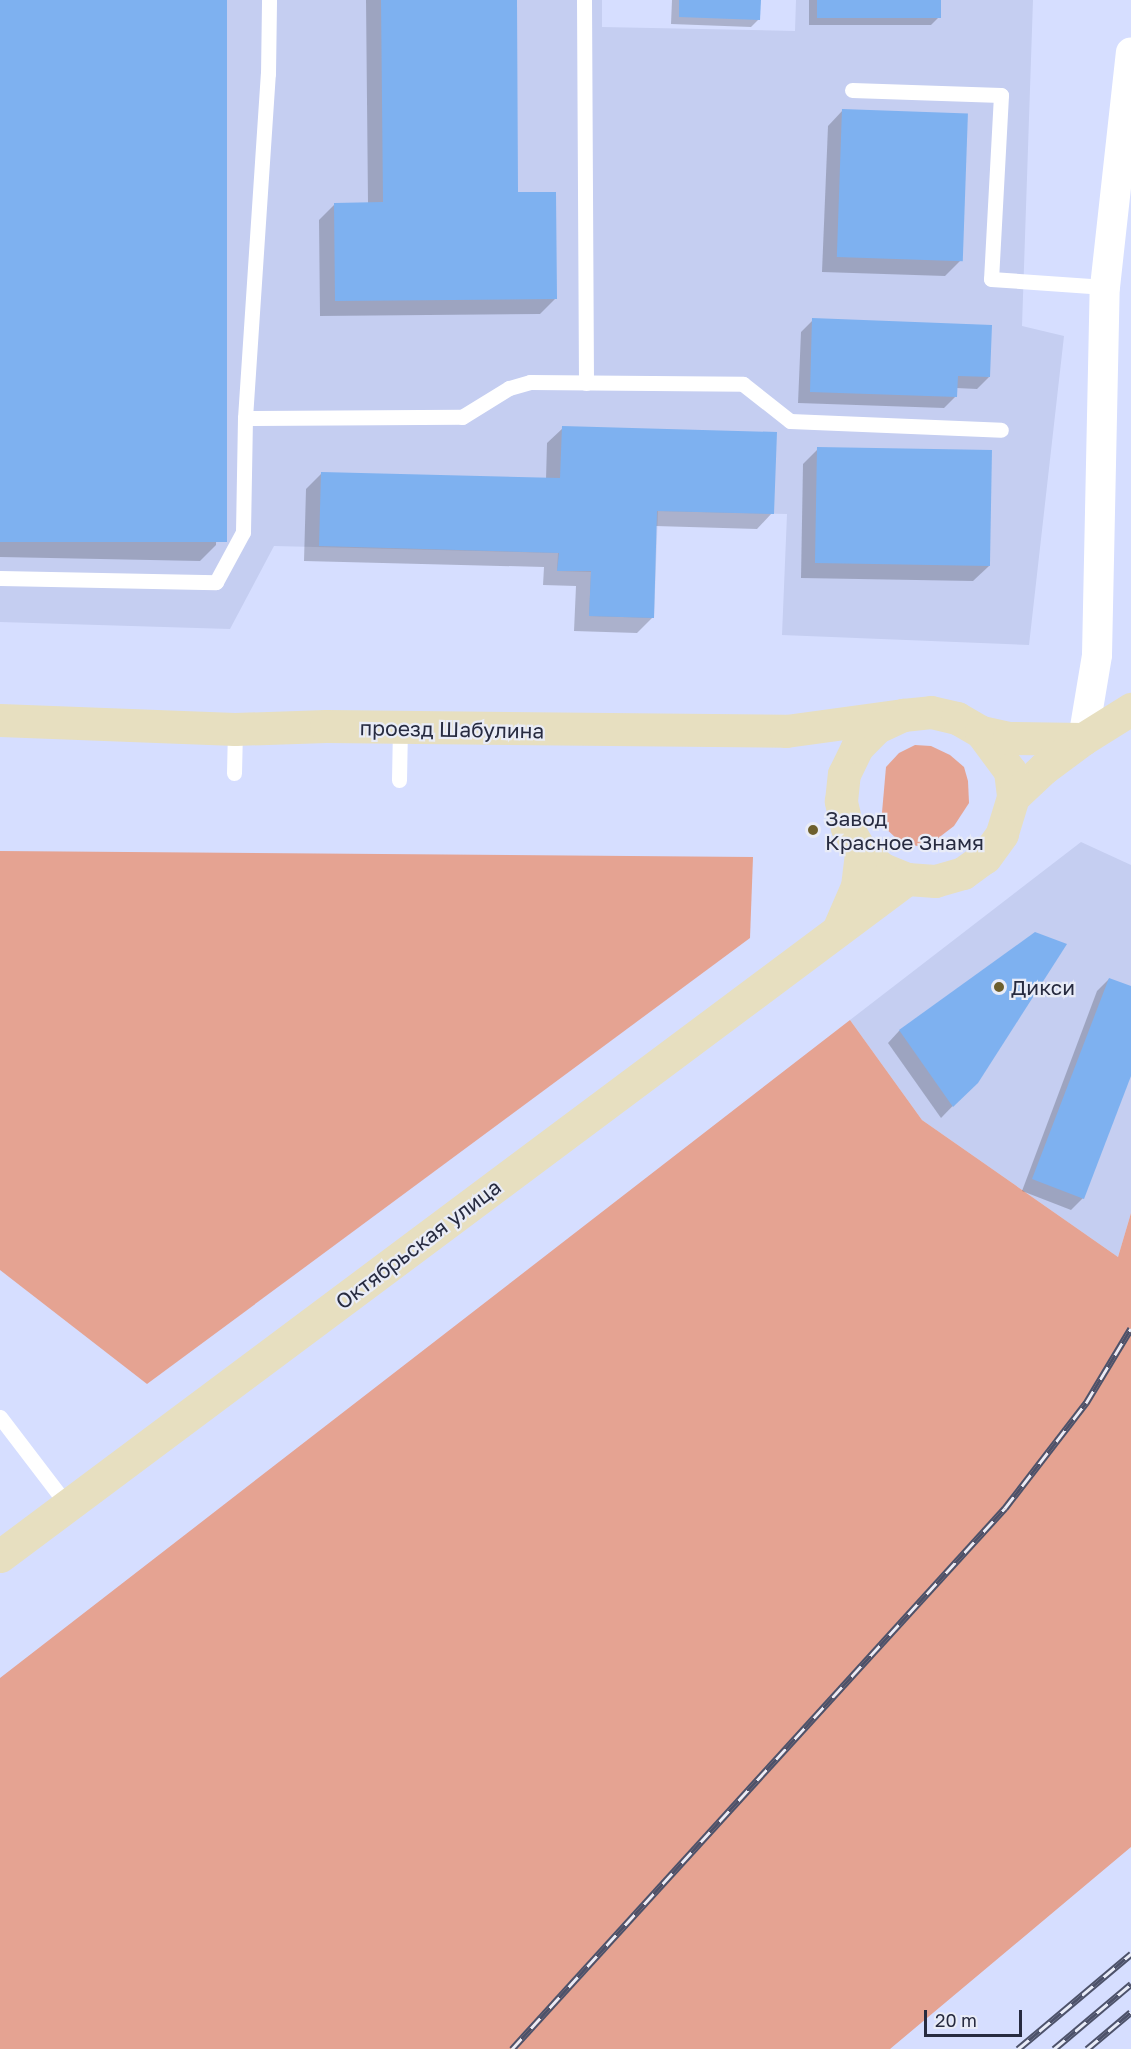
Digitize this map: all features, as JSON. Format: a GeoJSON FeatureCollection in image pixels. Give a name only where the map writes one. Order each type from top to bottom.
{"type":"FeatureCollection","features":[{"type":"Feature","properties":{"kind":"street"},"geometry":{"type":"LineString","coordinates":[[1083,739],[1097,656],[1105,287],[1131,52]]}},
{"type":"Feature","properties":{"kind":"street"},"geometry":{"type":"LineString","coordinates":[[1013,797],[1044,768],[1083,739],[1131,709]]}},
{"type":"Feature","properties":{"kind":"street","name":"проезд Шабулина"},"geometry":{"type":"LineString","coordinates":[[0,720],[235,729],[326,726],[400,729],[786,731],[931,712],[957,718],[981,732],[1009,738],[1083,739]]}},
{"type":"Feature","properties":{"kind":"street","name":"проезд Шабулина"},"geometry":{"type":"LineString","coordinates":[[903,715],[877,727],[857,747],[844,774],[841,801],[847,828],[861,851],[882,869],[907,879],[935,881],[963,873],[986,857],[1002,834],[1013,797],[1010,771],[981,732]]}},
{"type":"Feature","properties":{"kind":"street"},"geometry":{"type":"LineString","coordinates":[[786,731],[808,731],[826,747],[844,774]]}},
{"type":"Feature","properties":{"kind":"street","name":"Октябрьская улица"},"geometry":{"type":"LineString","coordinates":[[837,932],[857,886],[861,851]]}},
{"type":"Feature","properties":{"kind":"street","name":"Октябрьская улица"},"geometry":{"type":"LineString","coordinates":[[0,1556],[907,879]]}},
{"type":"Feature","properties":{"kind":"lane"},"geometry":{"type":"LineString","coordinates":[[0,578],[216,582],[243,532],[245,418],[267,74],[269,0]]}},
{"type":"Feature","properties":{"kind":"lane"},"geometry":{"type":"LineString","coordinates":[[584,0],[586,383]]}},
{"type":"Feature","properties":{"kind":"lane"},"geometry":{"type":"LineString","coordinates":[[852,90],[1001,95],[990,279],[1105,287]]}},
{"type":"Feature","properties":{"kind":"lane"},"geometry":{"type":"LineString","coordinates":[[245,418],[462,417],[509,388],[530,382],[743,384],[790,421],[1001,430]]}},
{"type":"Feature","properties":{"kind":"lane"},"geometry":{"type":"LineString","coordinates":[[234,774],[235,729]]}},
{"type":"Feature","properties":{"kind":"lane"},"geometry":{"type":"LineString","coordinates":[[399,780],[400,729]]}},
{"type":"Feature","properties":{"kind":"lane"},"geometry":{"type":"LineString","coordinates":[[0,1417],[67,1505]]}},
{"type":"Feature","properties":{"kind":"shaded area"},"geometry":{"type":"Polygon","coordinates":[[[0,0],[602,0],[602,27],[795,31],[796,0],[1033,0],[1022,326],[1064,336],[1029,645],[782,635],[787,514],[658,511],[654,618],[589,616],[591,572],[557,571],[558,553],[274,546],[230,629],[0,622],[0,0]]]}},
{"type":"Feature","properties":{"kind":"shaded area"},"geometry":{"type":"Polygon","coordinates":[[[915,745],[931,746],[950,755],[964,767],[968,781],[969,803],[954,826],[933,842],[917,846],[897,839],[881,824],[886,767],[899,753],[915,745]]]}},
{"type":"Feature","properties":{"kind":"shaded area"},"geometry":{"type":"Polygon","coordinates":[[[1081,842],[1131,865],[1131,1213],[1118,1257],[922,1120],[850,1020],[1081,842]]]}},
{"type":"Feature","properties":{"kind":"shaded area"},"geometry":{"type":"Polygon","coordinates":[[[0,851],[753,857],[750,938],[147,1384],[0,1270],[0,851]]]}},
{"type":"Feature","properties":{"kind":"shaded area"},"geometry":{"type":"Polygon","coordinates":[[[850,1020],[922,1120],[1118,1257],[1131,1213],[1131,1847],[890,2049],[0,2049],[0,1678],[850,1020]]]}},
{"type":"Feature","properties":{"kind":"building"},"geometry":{"type":"Polygon","coordinates":[[[0,0],[227,0],[227,542],[0,542],[0,0]]]}},
{"type":"Feature","properties":{"kind":"building"},"geometry":{"type":"Polygon","coordinates":[[[381,0],[517,0],[518,192],[556,192],[557,299],[335,301],[334,203],[383,202],[381,0]]]}},
{"type":"Feature","properties":{"kind":"building"},"geometry":{"type":"Polygon","coordinates":[[[679,0],[761,0],[760,20],[679,17],[679,0]]]}},
{"type":"Feature","properties":{"kind":"building"},"geometry":{"type":"Polygon","coordinates":[[[817,0],[941,0],[941,18],[817,18],[817,0]]]}},
{"type":"Feature","properties":{"kind":"building"},"geometry":{"type":"Polygon","coordinates":[[[842,109],[968,113],[963,261],[837,257],[842,109]]]}},
{"type":"Feature","properties":{"kind":"building"},"geometry":{"type":"Polygon","coordinates":[[[812,318],[992,325],[990,377],[958,376],[957,397],[810,392],[812,318]]]}},
{"type":"Feature","properties":{"kind":"building"},"geometry":{"type":"Polygon","coordinates":[[[562,426],[777,432],[774,514],[657,511],[654,618],[589,616],[591,571],[557,571],[559,553],[319,546],[321,472],[560,478],[562,426]]]}},
{"type":"Feature","properties":{"kind":"building"},"geometry":{"type":"Polygon","coordinates":[[[817,447],[992,450],[990,566],[815,563],[817,447]]]}},
{"type":"Feature","properties":{"kind":"building","name":"Дикси"},"geometry":{"type":"Polygon","coordinates":[[[1035,932],[1067,944],[978,1083],[953,1107],[899,1030],[1035,932]]]}},
{"type":"Feature","properties":{"kind":"building"},"geometry":{"type":"Polygon","coordinates":[[[1109,978],[1131,986],[1131,1076],[1084,1199],[1032,1179],[1109,978]]]}},
{"type":"Feature","properties":{"kind":"railway"},"geometry":{"type":"LineString","coordinates":[[512,2049],[1005,1508],[1086,1403],[1131,1328]]}},
{"type":"Feature","properties":{"kind":"railway"},"geometry":{"type":"LineString","coordinates":[[1018,2049],[1131,1954]]}},
{"type":"Feature","properties":{"kind":"railway"},"geometry":{"type":"LineString","coordinates":[[1054,2049],[1131,1984]]}},
{"type":"Feature","properties":{"kind":"railway"},"geometry":{"type":"LineString","coordinates":[[1087,2049],[1131,2012]]}},
{"type":"Feature","properties":{"kind":"place","name":"Завод Красное Знамя"},"geometry":{"type":"Point","coordinates":[813,830]}},
{"type":"Feature","properties":{"kind":"place","name":"Дикси"},"geometry":{"type":"Point","coordinates":[999,987]}}]}
